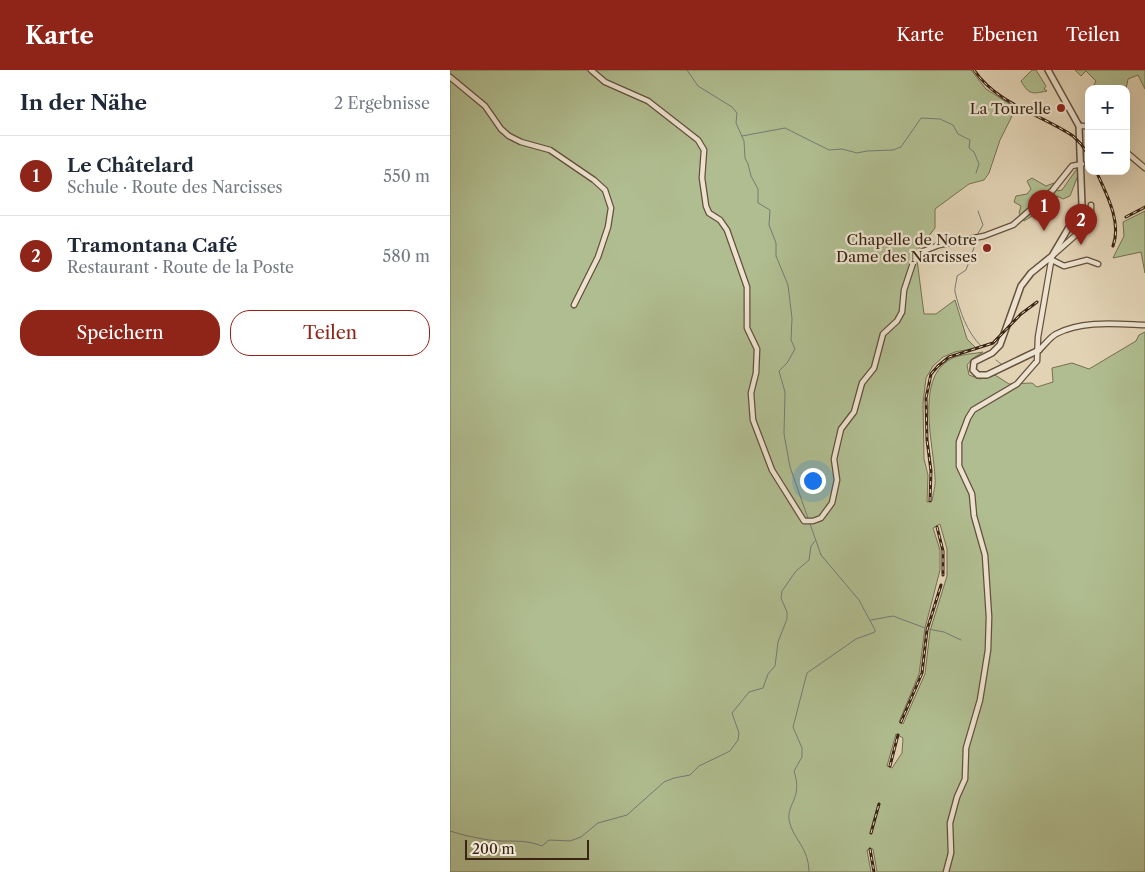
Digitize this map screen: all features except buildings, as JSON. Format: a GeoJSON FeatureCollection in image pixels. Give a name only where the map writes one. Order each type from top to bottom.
{"type":"FeatureCollection","features":[{"type":"Feature","properties":{"kind":"street"},"geometry":{"type":"LineString","coordinates":[[591,70],[605,82],[648,101],[703,146],[702,178],[706,206],[709,213],[720,220],[727,230],[747,287],[748,328],[757,349],[756,373],[751,393],[753,420],[772,470],[804,521],[818,520],[828,511],[834,496],[837,480],[834,459],[841,429],[854,412],[862,383],[874,368],[883,334],[897,321],[902,312],[904,290],[915,257],[921,252],[940,245],[984,236],[1013,225],[1052,191],[1072,166],[1082,164]]}},
{"type":"Feature","properties":{"kind":"street"},"geometry":{"type":"LineString","coordinates":[[946,872],[951,853],[950,823],[966,774],[966,748],[984,678],[988,650],[989,617],[984,548],[974,516],[972,494],[959,466],[958,448],[970,414],[983,403],[1017,384],[1037,361],[1039,350],[1038,338],[1052,258],[1082,205],[1082,164],[1079,126],[1048,70]]}},
{"type":"Feature","properties":{"kind":"street"},"geometry":{"type":"LineString","coordinates":[[450,76],[485,106],[501,129],[510,136],[521,142],[550,150],[594,180],[605,190],[611,208],[608,227],[598,257],[574,305]]}},
{"type":"Feature","properties":{"kind":"street"},"geometry":{"type":"LineString","coordinates":[[1079,126],[1085,126]]}},
{"type":"Feature","properties":{"kind":"street"},"geometry":{"type":"LineString","coordinates":[[1130,155],[1145,168]]}},
{"type":"Feature","properties":{"kind":"street"},"geometry":{"type":"LineString","coordinates":[[1091,205],[1091,216],[1086,226],[1052,258],[1031,273],[1019,291],[1000,345],[992,353],[976,360],[972,369],[976,375],[985,375],[1039,350],[1055,335],[1071,329],[1098,324],[1145,325]]}},
{"type":"Feature","properties":{"kind":"street"},"geometry":{"type":"LineString","coordinates":[[1052,258],[1064,266],[1087,260],[1098,264]]}},
{"type":"Feature","properties":{"kind":"green space"},"geometry":{"type":"Polygon","coordinates":[[[450,70],[971,70],[986,89],[1016,108],[1000,140],[989,173],[984,180],[969,184],[935,209],[935,228],[916,252],[924,314],[936,314],[955,300],[967,339],[976,348],[955,352],[943,357],[933,366],[926,378],[923,403],[924,459],[928,475],[927,502],[932,501],[935,487],[929,398],[932,382],[939,370],[949,360],[961,355],[983,352],[972,359],[967,365],[969,375],[980,379],[995,375],[1009,384],[1032,383],[1037,387],[1053,382],[1052,368],[1072,363],[1089,369],[1136,341],[1139,335],[1145,332],[1145,872],[877,872],[873,849],[867,850],[871,872],[450,872],[450,70]],[[940,524],[933,528],[940,550],[940,570],[925,628],[919,674],[899,722],[903,724],[925,674],[930,631],[947,576],[947,549],[940,524]],[[896,734],[887,766],[892,768],[902,753],[903,738],[896,734]]]}},
{"type":"Feature","properties":{"kind":"green space"},"geometry":{"type":"Polygon","coordinates":[[[1032,70],[1036,70],[1046,86],[1044,89],[1047,91],[1031,92],[1024,86],[1021,81],[1032,70]]]}},
{"type":"Feature","properties":{"kind":"green space"},"geometry":{"type":"Polygon","coordinates":[[[1075,70],[1145,70],[1145,89],[1138,75],[1128,79],[1127,85],[1094,85],[1096,81],[1086,71],[1081,76],[1075,70]]]}},
{"type":"Feature","properties":{"kind":"green space"},"geometry":{"type":"Polygon","coordinates":[[[1076,170],[1079,170],[1079,173],[1070,196],[1063,199],[1057,196],[1057,201],[1024,221],[1019,213],[1021,206],[1014,202],[1016,196],[1027,194],[1031,189],[1027,181],[1032,178],[1046,186],[1054,183],[1057,191],[1062,190],[1076,170]]]}},
{"type":"Feature","properties":{"kind":"green space"},"geometry":{"type":"Polygon","coordinates":[[[1145,211],[1145,273],[1141,252],[1113,258],[1124,236],[1123,222],[1145,211]]]}},
{"type":"Feature","properties":{"kind":"waterway"},"geometry":{"type":"LineString","coordinates":[[687,70],[698,86],[732,107],[737,113],[736,123],[744,141],[745,158],[758,189],[758,203],[770,210],[769,225],[776,243],[776,256],[788,285],[792,318],[791,340],[795,349],[787,363],[779,371],[785,392],[784,434],[790,467],[821,555],[859,600],[875,630],[875,632],[856,639],[807,673],[793,727],[802,748],[802,757],[794,771],[797,788],[790,809],[789,820],[804,850],[809,872]]}},
{"type":"Feature","properties":{"kind":"waterway"},"geometry":{"type":"LineString","coordinates":[[742,136],[785,128],[829,150],[842,149],[857,153],[893,150],[901,147],[921,118],[940,119],[953,125],[958,134],[970,140],[969,148],[974,152],[979,164],[976,173]]}},
{"type":"Feature","properties":{"kind":"waterway"},"geometry":{"type":"LineString","coordinates":[[977,235],[983,225],[978,211]]}},
{"type":"Feature","properties":{"kind":"waterway"},"geometry":{"type":"LineString","coordinates":[[977,239],[966,270],[957,276],[955,290],[964,320],[971,334],[981,346]]}},
{"type":"Feature","properties":{"kind":"waterway"},"geometry":{"type":"LineString","coordinates":[[996,360],[1001,364]]}},
{"type":"Feature","properties":{"kind":"waterway"},"geometry":{"type":"LineString","coordinates":[[450,831],[496,841],[522,841],[542,846],[549,840],[570,841],[581,837],[598,823],[627,815],[664,782],[690,775],[699,766],[730,751],[738,740],[739,733],[732,713],[749,692],[763,688],[768,674],[775,666],[778,642],[787,619],[787,612],[781,598],[782,591],[796,571],[809,560],[811,546],[815,541]]}},
{"type":"Feature","properties":{"kind":"waterway"},"geometry":{"type":"LineString","coordinates":[[871,620],[893,616],[925,628]]}},
{"type":"Feature","properties":{"kind":"waterway"},"geometry":{"type":"LineString","coordinates":[[928,629],[944,632],[961,640]]}},
{"type":"Feature","properties":{"kind":"railway"},"geometry":{"type":"LineString","coordinates":[[974,70],[995,92],[1020,108],[1073,136],[1085,150]]}},
{"type":"Feature","properties":{"kind":"railway"},"geometry":{"type":"LineString","coordinates":[[1098,175],[1112,208],[1116,227],[1113,246]]}},
{"type":"Feature","properties":{"kind":"railway"},"geometry":{"type":"LineString","coordinates":[[1126,217],[1145,207]]}},
{"type":"Feature","properties":{"kind":"railway"},"geometry":{"type":"LineString","coordinates":[[930,501],[931,471],[927,440],[926,398],[931,374],[949,357],[993,343],[1021,314],[1037,302]]}},
{"type":"Feature","properties":{"kind":"railway"},"geometry":{"type":"LineString","coordinates":[[937,527],[943,551],[943,575]]}},
{"type":"Feature","properties":{"kind":"railway"},"geometry":{"type":"LineString","coordinates":[[901,722],[922,673],[927,630],[941,585]]}},
{"type":"Feature","properties":{"kind":"railway"},"geometry":{"type":"LineString","coordinates":[[890,766],[898,735]]}},
{"type":"Feature","properties":{"kind":"railway"},"geometry":{"type":"LineString","coordinates":[[871,833],[879,804]]}},
{"type":"Feature","properties":{"kind":"railway"},"geometry":{"type":"LineString","coordinates":[[870,849],[874,872]]}},
{"type":"Feature","properties":{"kind":"place","name":"La Tourelle"},"geometry":{"type":"Point","coordinates":[1061,108]}},
{"type":"Feature","properties":{"kind":"place","name":"Le Châtelard"},"geometry":{"type":"Point","coordinates":[1044,231]}},
{"type":"Feature","properties":{"kind":"place","name":"Tramontana Café"},"geometry":{"type":"Point","coordinates":[1081,245]}},
{"type":"Feature","properties":{"kind":"place","name":"Chapelle de Notre Dame des Narcisses"},"geometry":{"type":"Point","coordinates":[987,248]}}]}
